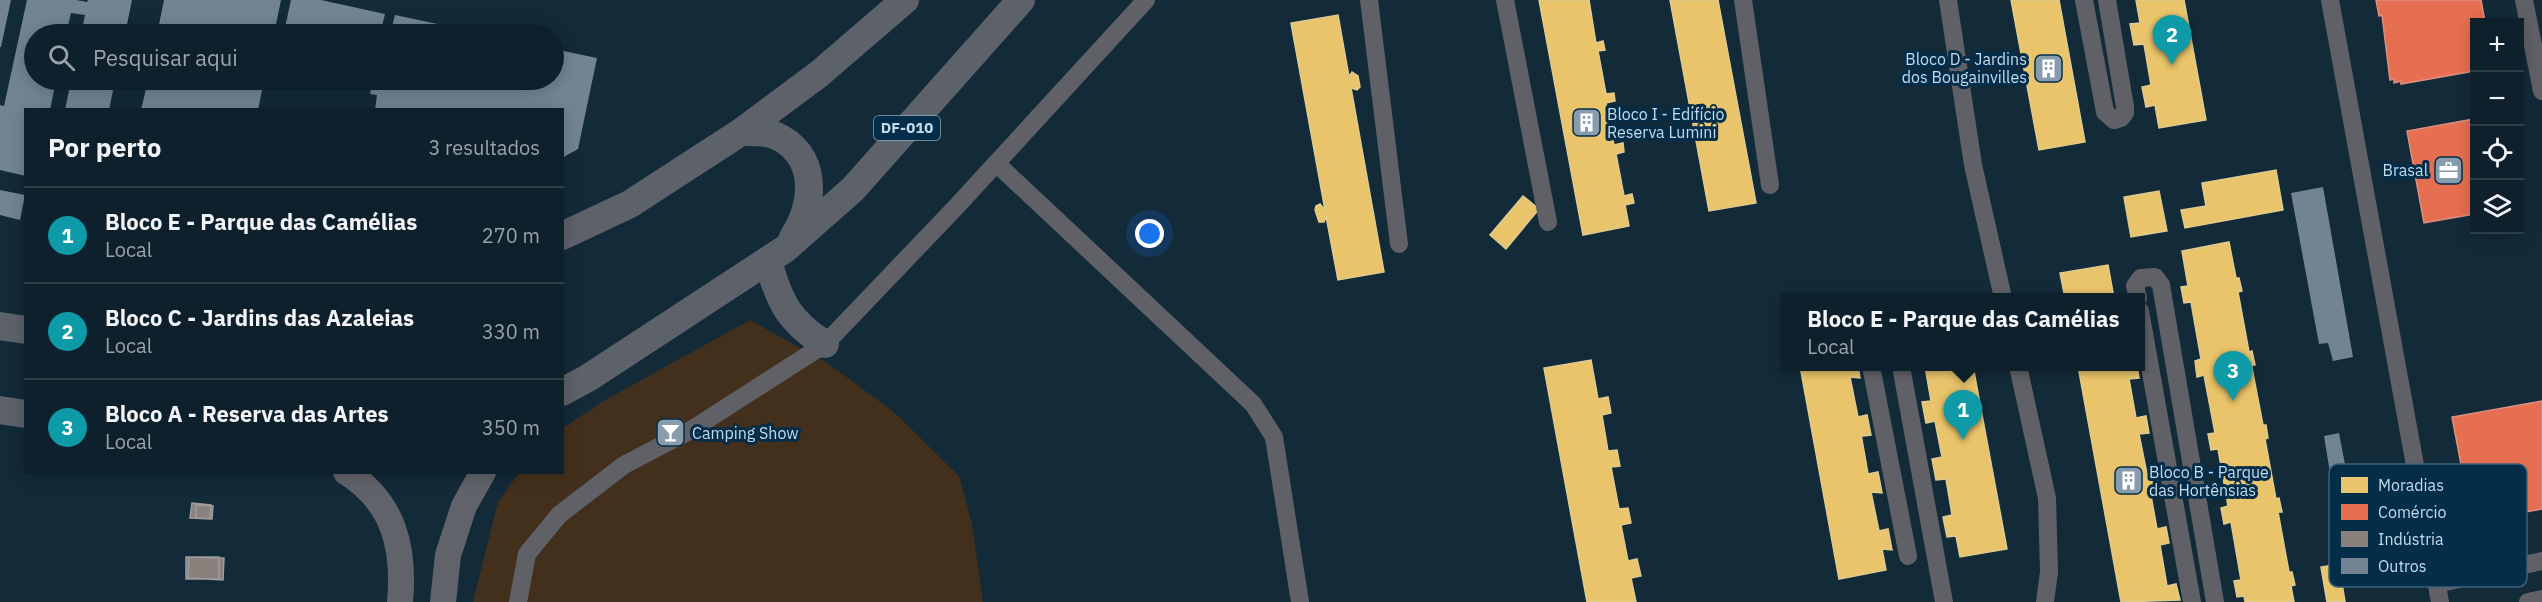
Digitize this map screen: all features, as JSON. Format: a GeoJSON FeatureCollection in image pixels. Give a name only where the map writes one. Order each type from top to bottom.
{"type":"FeatureCollection","features":[{"type":"Feature","properties":{"kind":"main road"},"geometry":{"type":"LineString","coordinates":[[564,235],[630,204],[741,132],[819,74],[905,0]]}},
{"type":"Feature","properties":{"kind":"main road","name":"DF-010"},"geometry":{"type":"LineString","coordinates":[[564,391],[588,378],[777,255],[853,189],[1021,0]]}},
{"type":"Feature","properties":{"kind":"main road"},"geometry":{"type":"LineString","coordinates":[[741,132],[774,135],[792,146],[805,163],[809,186],[804,222],[777,255],[774,284],[784,306],[803,330],[825,344]]}},
{"type":"Feature","properties":{"kind":"main road"},"geometry":{"type":"LineString","coordinates":[[0,326],[24,330]]}},
{"type":"Feature","properties":{"kind":"main road"},"geometry":{"type":"LineString","coordinates":[[564,396],[588,378]]}},
{"type":"Feature","properties":{"kind":"main road"},"geometry":{"type":"LineString","coordinates":[[0,410],[24,414]]}},
{"type":"Feature","properties":{"kind":"main road"},"geometry":{"type":"LineString","coordinates":[[349,474],[364,483],[382,505],[398,538],[402,577],[400,602]]}},
{"type":"Feature","properties":{"kind":"main road"},"geometry":{"type":"LineString","coordinates":[[443,602],[448,555],[464,506],[482,474]]}},
{"type":"Feature","properties":{"kind":"street"},"geometry":{"type":"LineString","coordinates":[[518,602],[527,554],[559,514],[624,465],[691,430],[825,344],[1146,0]]}},
{"type":"Feature","properties":{"kind":"street"},"geometry":{"type":"LineString","coordinates":[[1369,0],[1399,244]]}},
{"type":"Feature","properties":{"kind":"street"},"geometry":{"type":"LineString","coordinates":[[1505,0],[1548,222]]}},
{"type":"Feature","properties":{"kind":"street"},"geometry":{"type":"LineString","coordinates":[[1743,0],[1770,185]]}},
{"type":"Feature","properties":{"kind":"street"},"geometry":{"type":"LineString","coordinates":[[1948,0],[1973,165],[2002,293]]}},
{"type":"Feature","properties":{"kind":"street"},"geometry":{"type":"LineString","coordinates":[[2084,0],[2105,112],[2114,120],[2121,118],[2125,113],[2107,0]]}},
{"type":"Feature","properties":{"kind":"street"},"geometry":{"type":"LineString","coordinates":[[2330,0],[2415,464]]}},
{"type":"Feature","properties":{"kind":"street"},"geometry":{"type":"LineString","coordinates":[[2524,0],[2542,91]]}},
{"type":"Feature","properties":{"kind":"street"},"geometry":{"type":"LineString","coordinates":[[996,163],[1253,404],[1274,437],[1300,602]]}},
{"type":"Feature","properties":{"kind":"street"},"geometry":{"type":"LineString","coordinates":[[2137,293],[2135,286],[2141,278],[2155,276],[2161,285],[2215,602]]}},
{"type":"Feature","properties":{"kind":"street"},"geometry":{"type":"LineString","coordinates":[[2145,339],[2192,602]]}},
{"type":"Feature","properties":{"kind":"street"},"geometry":{"type":"LineString","coordinates":[[1872,371],[1908,556]]}},
{"type":"Feature","properties":{"kind":"street"},"geometry":{"type":"LineString","coordinates":[[1902,371],[1944,602]]}},
{"type":"Feature","properties":{"kind":"street"},"geometry":{"type":"LineString","coordinates":[[2019,371],[2047,498],[2049,572],[2045,602]]}},
{"type":"Feature","properties":{"kind":"street"},"geometry":{"type":"LineString","coordinates":[[2527,566],[2542,561]]}},
{"type":"Feature","properties":{"kind":"street"},"geometry":{"type":"LineString","coordinates":[[2438,593],[2458,587]]}},
{"type":"Feature","properties":{"kind":"street"},"geometry":{"type":"LineString","coordinates":[[2528,602],[2542,599]]}},
{"type":"Feature","properties":{"kind":"shaded area"},"geometry":{"type":"Polygon","coordinates":[[[750,320],[829,364],[895,413],[959,476],[972,524],[983,602],[473,602],[498,502],[518,474],[564,474],[564,427],[607,399],[750,320]]]}},
{"type":"Feature","properties":{"kind":"building: Moradias","name":"Bloco I - Edifício Reserva Lumini"},"geometry":{"type":"Polygon","coordinates":[[[1539,0],[1589,0],[1596,43],[1603,41],[1605,50],[1598,51],[1606,94],[1614,93],[1615,101],[1606,103],[1614,145],[1623,143],[1624,152],[1616,154],[1624,196],[1632,194],[1634,203],[1625,205],[1629,226],[1583,235],[1539,0]]]}},
{"type":"Feature","properties":{"kind":"building: Moradias"},"geometry":{"type":"Polygon","coordinates":[[[1670,0],[1718,0],[1756,203],[1709,211],[1670,0]]]}},
{"type":"Feature","properties":{"kind":"building: Moradias","name":"Bloco D - Jardins dos Bougainvilles"},"geometry":{"type":"Polygon","coordinates":[[[2011,0],[2059,0],[2085,142],[2039,150],[2011,0]]]}},
{"type":"Feature","properties":{"kind":"building: Moradias"},"geometry":{"type":"Polygon","coordinates":[[[2136,0],[2184,0],[2206,120],[2159,128],[2155,105],[2146,107],[2142,87],[2151,85],[2144,44],[2134,45],[2130,24],[2140,23],[2136,0]]]}},
{"type":"Feature","properties":{"kind":"building: Moradias"},"geometry":{"type":"Polygon","coordinates":[[[1338,15],[1349,77],[1352,72],[1358,76],[1360,87],[1357,90],[1351,88],[1384,272],[1338,280],[1326,216],[1324,222],[1319,222],[1315,210],[1320,204],[1325,210],[1291,23],[1338,15]]]}},
{"type":"Feature","properties":{"kind":"building: Moradias"},"geometry":{"type":"Polygon","coordinates":[[[2276,170],[2283,210],[2185,228],[2181,210],[2206,206],[2202,183],[2276,170]]]}},
{"type":"Feature","properties":{"kind":"building: Moradias"},"geometry":{"type":"Polygon","coordinates":[[[2159,191],[2167,231],[2131,237],[2124,197],[2159,191]]]}},
{"type":"Feature","properties":{"kind":"building: Moradias"},"geometry":{"type":"Polygon","coordinates":[[[1523,196],[1539,209],[1506,249],[1490,235],[1523,196]]]}},
{"type":"Feature","properties":{"kind":"building: Moradias"},"geometry":{"type":"Polygon","coordinates":[[[2229,242],[2236,278],[2239,278],[2242,291],[2238,292],[2249,352],[2252,351],[2255,365],[2252,365],[2252,368],[2263,425],[2266,425],[2268,438],[2265,439],[2276,499],[2279,498],[2282,512],[2278,512],[2289,572],[2292,572],[2295,585],[2291,586],[2294,602],[2245,602],[2244,596],[2237,597],[2234,581],[2241,580],[2231,522],[2224,524],[2221,508],[2228,506],[2218,449],[2211,450],[2208,434],[2215,433],[2204,375],[2197,377],[2195,361],[2201,359],[2191,302],[2184,303],[2181,287],[2188,286],[2182,251],[2229,242]]]}},
{"type":"Feature","properties":{"kind":"building: Moradias"},"geometry":{"type":"Polygon","coordinates":[[[2108,265],[2113,293],[2064,293],[2060,273],[2108,265]]]}},
{"type":"Feature","properties":{"kind":"building: Moradias"},"geometry":{"type":"Polygon","coordinates":[[[1591,360],[1598,399],[1608,397],[1611,413],[1602,415],[1608,451],[1617,450],[1620,466],[1611,467],[1619,509],[1628,508],[1631,523],[1621,525],[1628,561],[1637,559],[1641,576],[1631,578],[1636,602],[1587,602],[1544,368],[1591,360]]]}},
{"type":"Feature","properties":{"kind":"building: Moradias"},"geometry":{"type":"Polygon","coordinates":[[[1801,371],[1859,371],[1860,378],[1850,377],[1858,417],[1867,415],[1871,435],[1861,434],[1868,474],[1878,472],[1882,493],[1871,492],[1879,531],[1888,529],[1892,550],[1882,549],[1886,570],[1839,579],[1801,371]]]}},
{"type":"Feature","properties":{"kind":"building: Moradias"},"geometry":{"type":"Polygon","coordinates":[[[1926,371],[1974,371],[2007,549],[1960,557],[1956,536],[1947,537],[1943,517],[1952,515],[1946,479],[1936,480],[1932,459],[1942,457],[1935,421],[1926,423],[1922,402],[1931,401],[1926,371]]]}},
{"type":"Feature","properties":{"kind":"building: Moradias","name":"Bloco B - Parque das Hortênsias"},"geometry":{"type":"Polygon","coordinates":[[[2079,371],[2138,371],[2139,378],[2129,379],[2136,418],[2146,416],[2149,433],[2139,434],[2147,474],[2156,472],[2159,488],[2150,490],[2157,529],[2166,527],[2169,543],[2160,545],[2167,586],[2176,584],[2180,600],[2121,602],[2079,371]]]}},
{"type":"Feature","properties":{"kind":"building: Moradias"},"geometry":{"type":"Polygon","coordinates":[[[2329,566],[2329,587],[2343,587],[2345,602],[2327,602],[2321,567],[2329,566]]]}},
{"type":"Feature","properties":{"kind":"building: Comércio"},"geometry":{"type":"Polygon","coordinates":[[[2376,0],[2481,0],[2484,18],[2470,18],[2470,72],[2401,84],[2401,81],[2394,83],[2394,79],[2390,80],[2382,15],[2379,16],[2376,0]]]}},
{"type":"Feature","properties":{"kind":"building: Comércio"},"geometry":{"type":"Polygon","coordinates":[[[2470,120],[2470,215],[2424,223],[2407,131],[2470,120]]]}},
{"type":"Feature","properties":{"kind":"building: Comércio"},"geometry":{"type":"Polygon","coordinates":[[[2542,401],[2542,509],[2527,512],[2527,464],[2461,464],[2452,417],[2542,401]]]}},
{"type":"Feature","properties":{"kind":"building: Indústria"},"geometry":{"type":"Polygon","coordinates":[[[192,503],[211,505],[210,519],[190,518],[192,503]]]}},
{"type":"Feature","properties":{"kind":"building: Indústria"},"geometry":{"type":"Polygon","coordinates":[[[196,505],[213,506],[212,519],[196,518],[196,505]]]}},
{"type":"Feature","properties":{"kind":"building: Indústria"},"geometry":{"type":"Polygon","coordinates":[[[186,557],[219,557],[219,579],[186,579],[186,557]]]}},
{"type":"Feature","properties":{"kind":"building: Indústria"},"geometry":{"type":"Polygon","coordinates":[[[189,557],[224,558],[223,580],[188,578],[189,557]]]}},
{"type":"Feature","properties":{"kind":"building: Outros"},"geometry":{"type":"Polygon","coordinates":[[[0,0],[11,0],[1,47],[0,47],[0,0]]]}},
{"type":"Feature","properties":{"kind":"building: Outros"},"geometry":{"type":"Polygon","coordinates":[[[27,0],[87,2],[88,0],[132,0],[127,24],[83,24],[85,15],[71,13],[68,24],[24,24],[24,90],[54,90],[50,108],[24,108],[24,176],[0,170],[0,105],[4,106],[27,0]]]}},
{"type":"Feature","properties":{"kind":"building: Outros"},"geometry":{"type":"Polygon","coordinates":[[[164,0],[281,0],[276,24],[159,24],[164,0]]]}},
{"type":"Feature","properties":{"kind":"building: Outros"},"geometry":{"type":"Polygon","coordinates":[[[291,0],[321,0],[385,14],[382,24],[286,24],[291,0]]]}},
{"type":"Feature","properties":{"kind":"building: Outros"},"geometry":{"type":"Polygon","coordinates":[[[395,15],[438,24],[393,24],[395,15]]]}},
{"type":"Feature","properties":{"kind":"building: Outros"},"geometry":{"type":"Polygon","coordinates":[[[564,51],[597,58],[578,149],[564,157],[564,108],[375,108],[377,95],[370,94],[371,90],[564,90],[564,51]]]}},
{"type":"Feature","properties":{"kind":"building: Outros"},"geometry":{"type":"Polygon","coordinates":[[[69,90],[113,90],[109,108],[65,108],[69,90]]]}},
{"type":"Feature","properties":{"kind":"building: Outros"},"geometry":{"type":"Polygon","coordinates":[[[146,90],[262,90],[258,108],[141,108],[146,90]]]}},
{"type":"Feature","properties":{"kind":"building: Outros"},"geometry":{"type":"Polygon","coordinates":[[[2323,187],[2353,357],[2333,361],[2328,343],[2319,344],[2291,193],[2323,187]]]}},
{"type":"Feature","properties":{"kind":"building: Outros"},"geometry":{"type":"Polygon","coordinates":[[[0,190],[24,195],[20,220],[0,215],[0,190]]]}},
{"type":"Feature","properties":{"kind":"building: Outros"},"geometry":{"type":"Polygon","coordinates":[[[2339,433],[2345,464],[2329,464],[2329,467],[2324,436],[2339,433]]]}},
{"type":"Feature","properties":{"kind":"place","name":"Bloco C - Jardins das Azaleias"},"geometry":{"type":"Point","coordinates":[2172,65]}},
{"type":"Feature","properties":{"kind":"place","name":"Bloco D - Jardins dos Bougainvilles"},"geometry":{"type":"Point","coordinates":[2048,68]}},
{"type":"Feature","properties":{"kind":"place","name":"Bloco I - Edifício Reserva Lumini"},"geometry":{"type":"Point","coordinates":[1586,123]}},
{"type":"Feature","properties":{"kind":"place","name":"Brasal"},"geometry":{"type":"Point","coordinates":[2449,170]}},
{"type":"Feature","properties":{"kind":"place","name":"Bloco A - Reserva das Artes"},"geometry":{"type":"Point","coordinates":[2233,401]}},
{"type":"Feature","properties":{"kind":"place","name":"Camping Show"},"geometry":{"type":"Point","coordinates":[671,433]}},
{"type":"Feature","properties":{"kind":"place","name":"Bloco E - Parque das Camélias"},"geometry":{"type":"Point","coordinates":[1963,440]}},
{"type":"Feature","properties":{"kind":"place","name":"Bloco B - Parque das Hortênsias"},"geometry":{"type":"Point","coordinates":[2128,481]}}]}
